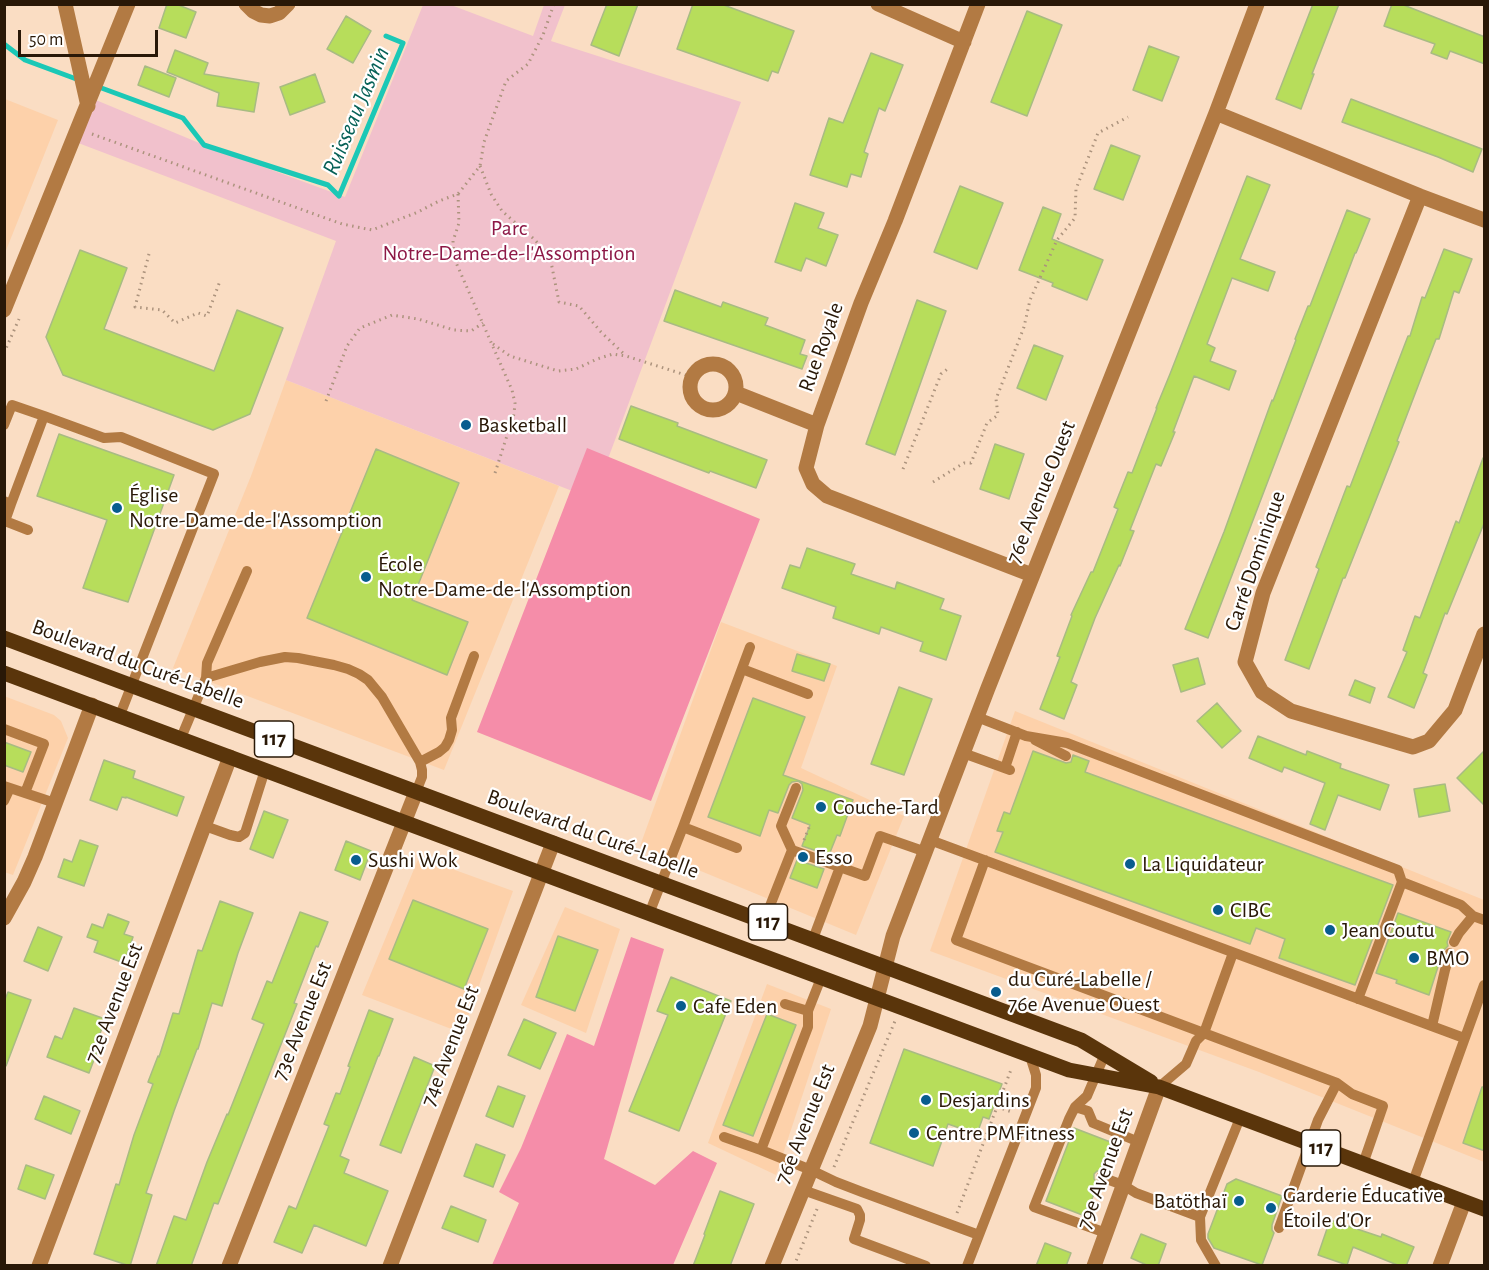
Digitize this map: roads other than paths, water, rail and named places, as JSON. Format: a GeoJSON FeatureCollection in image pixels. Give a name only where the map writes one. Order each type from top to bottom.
{"type":"FeatureCollection","features":[{"type":"Feature","properties":{"kind":"main road","name":"Boulevard du Curé-Labelle"},"geometry":{"type":"LineString","coordinates":[[4,638],[1082,1040],[1159,1087]]}},
{"type":"Feature","properties":{"kind":"main road","name":"Boulevard du Curé-Labelle"},"geometry":{"type":"LineString","coordinates":[[4,673],[1030,1056],[1069,1070],[1159,1087],[1485,1209]]}},
{"type":"Feature","properties":{"kind":"street"},"geometry":{"type":"LineString","coordinates":[[65,4],[88,106]]}},
{"type":"Feature","properties":{"kind":"street"},"geometry":{"type":"LineString","coordinates":[[4,310],[128,4]]}},
{"type":"Feature","properties":{"kind":"street"},"geometry":{"type":"LineString","coordinates":[[246,4],[253,11],[270,16],[279,13],[288,4]]}},
{"type":"Feature","properties":{"kind":"street"},"geometry":{"type":"LineString","coordinates":[[878,4],[964,42]]}},
{"type":"Feature","properties":{"kind":"street","name":"Rue Royale"},"geometry":{"type":"LineString","coordinates":[[978,4],[861,303],[817,424],[806,468],[813,484],[826,496],[1032,575]]}},
{"type":"Feature","properties":{"kind":"street","name":"76e Avenue Ouest"},"geometry":{"type":"LineString","coordinates":[[877,999],[894,936],[963,753],[1257,4]]}},
{"type":"Feature","properties":{"kind":"street"},"geometry":{"type":"LineString","coordinates":[[1216,113],[1485,220]]}},
{"type":"Feature","properties":{"kind":"street","name":"Carré Dominique"},"geometry":{"type":"LineString","coordinates":[[1420,196],[1263,592],[1245,663],[1262,692],[1291,711],[1413,747],[1428,741],[1455,710],[1485,634]]}},
{"type":"Feature","properties":{"kind":"street"},"geometry":{"type":"LineString","coordinates":[[719,364],[727,368],[734,377],[735,393],[731,402],[725,407],[709,410],[694,401],[690,394],[690,383],[696,370],[703,365],[719,364]]}},
{"type":"Feature","properties":{"kind":"street"},"geometry":{"type":"LineString","coordinates":[[735,393],[817,424]]}},
{"type":"Feature","properties":{"kind":"street"},"geometry":{"type":"LineString","coordinates":[[4,918],[24,882],[92,705]]}},
{"type":"Feature","properties":{"kind":"street","name":"72e Avenue Est"},"geometry":{"type":"LineString","coordinates":[[39,1266],[230,756]]}},
{"type":"Feature","properties":{"kind":"street","name":"73e Avenue Est"},"geometry":{"type":"LineString","coordinates":[[229,1266],[416,792]]}},
{"type":"Feature","properties":{"kind":"street","name":"74e Avenue Est"},"geometry":{"type":"LineString","coordinates":[[390,1266],[553,843]]}},
{"type":"Feature","properties":{"kind":"street","name":"76e Avenue Est"},"geometry":{"type":"LineString","coordinates":[[772,1266],[870,1026],[877,999]]}},
{"type":"Feature","properties":{"kind":"street","name":"79e Avenue Est"},"geometry":{"type":"LineString","coordinates":[[1094,1266],[1159,1087]]}},
{"type":"Feature","properties":{"kind":"street"},"geometry":{"type":"LineString","coordinates":[[1440,1266],[1464,1202]]}},
{"type":"Feature","properties":{"kind":"lane"},"geometry":{"type":"LineString","coordinates":[[4,425],[12,405],[104,438],[121,437],[214,474],[120,716]]}},
{"type":"Feature","properties":{"kind":"lane"},"geometry":{"type":"LineString","coordinates":[[28,530],[5,521],[8,502],[44,417]]}},
{"type":"Feature","properties":{"kind":"lane"},"geometry":{"type":"LineString","coordinates":[[181,738],[206,678],[207,663],[247,571]]}},
{"type":"Feature","properties":{"kind":"lane"},"geometry":{"type":"LineString","coordinates":[[649,914],[750,647]]}},
{"type":"Feature","properties":{"kind":"lane"},"geometry":{"type":"LineString","coordinates":[[420,762],[439,752],[449,740],[452,730],[451,718],[474,656]]}},
{"type":"Feature","properties":{"kind":"lane"},"geometry":{"type":"LineString","coordinates":[[206,678],[285,657],[317,661],[348,669],[375,688],[420,762],[422,777],[416,792]]}},
{"type":"Feature","properties":{"kind":"lane"},"geometry":{"type":"LineString","coordinates":[[742,669],[808,694]]}},
{"type":"Feature","properties":{"kind":"lane"},"geometry":{"type":"LineString","coordinates":[[977,717],[1022,734],[1066,756]]}},
{"type":"Feature","properties":{"kind":"lane"},"geometry":{"type":"LineString","coordinates":[[4,729],[44,744],[25,793]]}},
{"type":"Feature","properties":{"kind":"lane"},"geometry":{"type":"LineString","coordinates":[[963,753],[1007,769],[1022,734]]}},
{"type":"Feature","properties":{"kind":"lane"},"geometry":{"type":"LineString","coordinates":[[1022,734],[1067,743],[1398,870],[1402,882],[1358,999]]}},
{"type":"Feature","properties":{"kind":"lane"},"geometry":{"type":"LineString","coordinates":[[205,826],[239,837],[245,833],[265,770]]}},
{"type":"Feature","properties":{"kind":"lane"},"geometry":{"type":"LineString","coordinates":[[4,801],[7,787],[55,803]]}},
{"type":"Feature","properties":{"kind":"lane"},"geometry":{"type":"LineString","coordinates":[[796,788],[781,826],[792,850],[865,876],[880,836],[985,860],[1464,1038]]}},
{"type":"Feature","properties":{"kind":"lane"},"geometry":{"type":"LineString","coordinates":[[683,827],[737,848]]}},
{"type":"Feature","properties":{"kind":"lane"},"geometry":{"type":"LineString","coordinates":[[764,921],[792,850]]}},
{"type":"Feature","properties":{"kind":"lane"},"geometry":{"type":"LineString","coordinates":[[985,860],[956,940],[1337,1083],[1352,1094],[1383,1106],[1363,1164]]}},
{"type":"Feature","properties":{"kind":"lane"},"geometry":{"type":"LineString","coordinates":[[813,939],[840,867]]}},
{"type":"Feature","properties":{"kind":"lane"},"geometry":{"type":"LineString","coordinates":[[1402,882],[1461,905],[1473,916],[1485,920]]}},
{"type":"Feature","properties":{"kind":"lane"},"geometry":{"type":"LineString","coordinates":[[1432,1026],[1452,947],[1459,933],[1473,916]]}},
{"type":"Feature","properties":{"kind":"lane"},"geometry":{"type":"LineString","coordinates":[[1159,1087],[1185,1064],[1196,1041],[1204,1033],[1233,952]]}},
{"type":"Feature","properties":{"kind":"lane"},"geometry":{"type":"LineString","coordinates":[[761,1150],[808,1027],[808,1011],[821,978]]}},
{"type":"Feature","properties":{"kind":"lane"},"geometry":{"type":"LineString","coordinates":[[1413,1182],[1485,985]]}},
{"type":"Feature","properties":{"kind":"lane"},"geometry":{"type":"LineString","coordinates":[[785,1004],[808,1011]]}},
{"type":"Feature","properties":{"kind":"lane"},"geometry":{"type":"LineString","coordinates":[[1105,1054],[1085,1099],[1076,1107],[1069,1119],[1034,1207],[1106,1233]]}},
{"type":"Feature","properties":{"kind":"lane"},"geometry":{"type":"LineString","coordinates":[[967,1266],[1037,1084],[1030,1056]]}},
{"type":"Feature","properties":{"kind":"lane"},"geometry":{"type":"LineString","coordinates":[[1279,1228],[1322,1109],[1337,1083]]}},
{"type":"Feature","properties":{"kind":"lane"},"geometry":{"type":"LineString","coordinates":[[1076,1107],[1088,1112],[1093,1123],[1139,1142]]}},
{"type":"Feature","properties":{"kind":"lane"},"geometry":{"type":"LineString","coordinates":[[1216,1266],[1201,1240],[1200,1217],[1240,1118]]}},
{"type":"Feature","properties":{"kind":"lane"},"geometry":{"type":"LineString","coordinates":[[724,1137],[862,1192],[979,1235]]}},
{"type":"Feature","properties":{"kind":"lane"},"geometry":{"type":"LineString","coordinates":[[1101,1176],[1136,1193],[1200,1217]]}},
{"type":"Feature","properties":{"kind":"lane"},"geometry":{"type":"LineString","coordinates":[[803,1190],[856,1209],[860,1215],[854,1239],[926,1266]]}},
{"type":"Feature","properties":{"kind":"waterway","name":"Ruisseau Jasmin"},"geometry":{"type":"LineString","coordinates":[[96,86],[183,118],[204,145],[328,185],[339,196],[403,43],[386,36]]}},
{"type":"Feature","properties":{"kind":"waterway","name":"Ruisseau Jasmin"},"geometry":{"type":"LineString","coordinates":[[4,44],[25,60],[79,80]]}},
{"type":"Feature","properties":{"kind":"place","name":"Basketball"},"geometry":{"type":"Point","coordinates":[466,425]}},
{"type":"Feature","properties":{"kind":"place","name":"Église Notre-Dame-de-l'Assomption"},"geometry":{"type":"Point","coordinates":[117,508]}},
{"type":"Feature","properties":{"kind":"place","name":"École Notre-Dame-de-l'Assomption"},"geometry":{"type":"Point","coordinates":[366,577]}},
{"type":"Feature","properties":{"kind":"place","name":"Couche-Tard"},"geometry":{"type":"Point","coordinates":[821,807]}},
{"type":"Feature","properties":{"kind":"place","name":"Esso"},"geometry":{"type":"Point","coordinates":[803,857]}},
{"type":"Feature","properties":{"kind":"place","name":"Sushi Wok"},"geometry":{"type":"Point","coordinates":[356,860]}},
{"type":"Feature","properties":{"kind":"place","name":"La Liquidateur"},"geometry":{"type":"Point","coordinates":[1130,864]}},
{"type":"Feature","properties":{"kind":"place","name":"CIBC"},"geometry":{"type":"Point","coordinates":[1218,910]}},
{"type":"Feature","properties":{"kind":"place","name":"Jean Coutu"},"geometry":{"type":"Point","coordinates":[1330,930]}},
{"type":"Feature","properties":{"kind":"place","name":"BMO"},"geometry":{"type":"Point","coordinates":[1414,958]}},
{"type":"Feature","properties":{"kind":"place","name":"du Curé-Labelle / 76e Avenue Ouest"},"geometry":{"type":"Point","coordinates":[996,992]}},
{"type":"Feature","properties":{"kind":"place","name":"Cafe Eden"},"geometry":{"type":"Point","coordinates":[681,1006]}},
{"type":"Feature","properties":{"kind":"place","name":"Desjardins"},"geometry":{"type":"Point","coordinates":[926,1100]}},
{"type":"Feature","properties":{"kind":"place","name":"Centre PMFitness"},"geometry":{"type":"Point","coordinates":[914,1133]}},
{"type":"Feature","properties":{"kind":"place","name":"Batöthaï"},"geometry":{"type":"Point","coordinates":[1239,1201]}},
{"type":"Feature","properties":{"kind":"place","name":"Garderie Éducative Étoile d'Or"},"geometry":{"type":"Point","coordinates":[1271,1208]}},
{"type":"Feature","properties":{"kind":"park label","name":"Parc Notre-Dame-de-l'Assomption"},"geometry":{"type":"Point","coordinates":[509,240]}}]}
